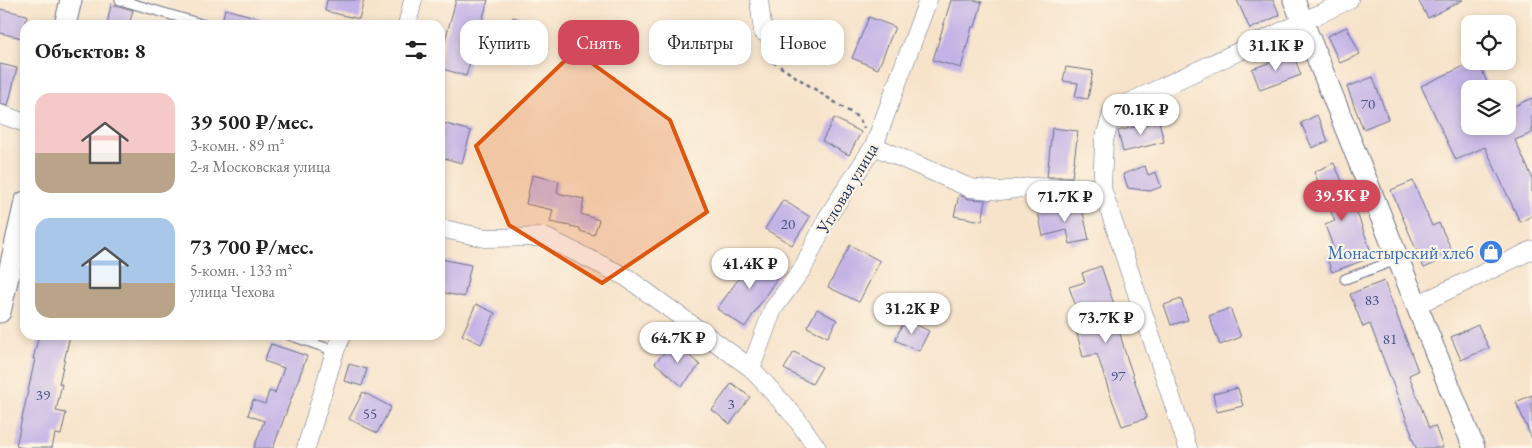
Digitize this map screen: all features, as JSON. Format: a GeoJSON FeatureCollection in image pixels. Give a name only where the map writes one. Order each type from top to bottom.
{"type":"FeatureCollection","features":[{"type":"Feature","properties":{"kind":"street"},"geometry":{"type":"LineString","coordinates":[[66,20],[71,0]]}},
{"type":"Feature","properties":{"kind":"street"},"geometry":{"type":"LineString","coordinates":[[408,20],[413,0]]}},
{"type":"Feature","properties":{"kind":"street"},"geometry":{"type":"LineString","coordinates":[[759,0],[762,20]]}},
{"type":"Feature","properties":{"kind":"street","name":"Угловая улица"},"geometry":{"type":"LineString","coordinates":[[751,368],[773,309],[803,268],[827,218],[874,146],[928,0]]}},
{"type":"Feature","properties":{"kind":"street"},"geometry":{"type":"LineString","coordinates":[[1294,0],[1474,448]]}},
{"type":"Feature","properties":{"kind":"street"},"geometry":{"type":"LineString","coordinates":[[1188,448],[1102,188],[1104,140],[1113,110],[1349,0]]}},
{"type":"Feature","properties":{"kind":"street"},"geometry":{"type":"LineString","coordinates":[[0,114],[20,121]]}},
{"type":"Feature","properties":{"kind":"street"},"geometry":{"type":"LineString","coordinates":[[874,146],[970,188],[1000,191],[1030,187],[1102,188]]}},
{"type":"Feature","properties":{"kind":"street"},"geometry":{"type":"LineString","coordinates":[[445,229],[485,238],[545,238],[626,277],[751,368],[796,418],[817,448]]}},
{"type":"Feature","properties":{"kind":"street"},"geometry":{"type":"LineString","coordinates":[[0,312],[20,247]]}},
{"type":"Feature","properties":{"kind":"street"},"geometry":{"type":"LineString","coordinates":[[1416,304],[1532,250]]}},
{"type":"Feature","properties":{"kind":"street"},"geometry":{"type":"LineString","coordinates":[[306,448],[338,343]]}},
{"type":"Feature","properties":{"kind":"lane"},"geometry":{"type":"LineString","coordinates":[[120,0],[188,20]]}},
{"type":"Feature","properties":{"kind":"lane"},"geometry":{"type":"LineString","coordinates":[[1345,278],[1399,259]]}},
{"type":"Feature","properties":{"kind":"lane"},"geometry":{"type":"LineString","coordinates":[[319,340],[338,343]]}},
{"type":"Feature","properties":{"kind":"path"},"geometry":{"type":"LineString","coordinates":[[778,65],[859,118],[874,146]]}},
{"type":"Feature","properties":{"kind":"highlighted area"},"geometry":{"type":"Polygon","coordinates":[[[575,51],[670,120],[707,212],[602,283],[509,225],[476,146],[575,51]]]}},
{"type":"Feature","properties":{"kind":"building"},"geometry":{"type":"Polygon","coordinates":[[[327,0],[364,0],[359,19],[325,11],[327,0]]]}},
{"type":"Feature","properties":{"kind":"building"},"geometry":{"type":"Polygon","coordinates":[[[456,0],[488,0],[482,20],[460,20],[460,65],[469,65],[466,76],[445,70],[445,41],[456,0]]]}},
{"type":"Feature","properties":{"kind":"building"},"geometry":{"type":"Polygon","coordinates":[[[951,0],[982,2],[975,27],[972,27],[961,68],[933,60],[951,0]]]}},
{"type":"Feature","properties":{"kind":"building"},"geometry":{"type":"Polygon","coordinates":[[[1237,0],[1273,0],[1280,15],[1250,29],[1237,0]]]}},
{"type":"Feature","properties":{"kind":"building"},"geometry":{"type":"Polygon","coordinates":[[[1418,0],[1463,0],[1428,18],[1418,0]]]}},
{"type":"Feature","properties":{"kind":"building"},"geometry":{"type":"Polygon","coordinates":[[[111,4],[133,10],[130,20],[108,20],[111,4]]]}},
{"type":"Feature","properties":{"kind":"building"},"geometry":{"type":"Polygon","coordinates":[[[0,9],[27,15],[26,20],[20,20],[20,38],[0,33],[0,9]]]}},
{"type":"Feature","properties":{"kind":"building"},"geometry":{"type":"Polygon","coordinates":[[[225,9],[267,20],[222,20],[225,9]]]}},
{"type":"Feature","properties":{"kind":"building"},"geometry":{"type":"Polygon","coordinates":[[[513,17],[523,20],[512,20],[513,17]]]}},
{"type":"Feature","properties":{"kind":"building"},"geometry":{"type":"Polygon","coordinates":[[[869,17],[895,27],[878,69],[852,58],[869,17]]]}},
{"type":"Feature","properties":{"kind":"building"},"geometry":{"type":"Polygon","coordinates":[[[1347,27],[1360,54],[1340,63],[1327,36],[1347,27]]]}},
{"type":"Feature","properties":{"kind":"building"},"geometry":{"type":"Polygon","coordinates":[[[1293,54],[1301,75],[1260,90],[1252,69],[1293,54]]]}},
{"type":"Feature","properties":{"kind":"building"},"geometry":{"type":"Polygon","coordinates":[[[0,64],[17,68],[8,106],[0,104],[0,64]]]}},
{"type":"Feature","properties":{"kind":"building"},"geometry":{"type":"Polygon","coordinates":[[[1066,67],[1093,71],[1088,99],[1075,97],[1078,83],[1063,81],[1066,67]]]}},
{"type":"Feature","properties":{"kind":"building"},"geometry":{"type":"Polygon","coordinates":[[[1461,67],[1461,70],[1482,70],[1486,80],[1461,80],[1461,135],[1516,135],[1516,105],[1532,98],[1532,133],[1515,140],[1532,177],[1532,216],[1520,222],[1485,147],[1456,160],[1421,86],[1461,67]]]}},
{"type":"Feature","properties":{"kind":"building"},"geometry":{"type":"Polygon","coordinates":[[[1373,77],[1388,119],[1363,129],[1347,87],[1373,77]]]}},
{"type":"Feature","properties":{"kind":"building"},"geometry":{"type":"Polygon","coordinates":[[[1317,115],[1328,141],[1312,148],[1301,123],[1317,115]]]}},
{"type":"Feature","properties":{"kind":"building"},"geometry":{"type":"Polygon","coordinates":[[[834,118],[861,132],[849,155],[822,141],[834,118]]]}},
{"type":"Feature","properties":{"kind":"building"},"geometry":{"type":"Polygon","coordinates":[[[1159,121],[1164,142],[1123,152],[1118,131],[1159,121]]]}},
{"type":"Feature","properties":{"kind":"building"},"geometry":{"type":"Polygon","coordinates":[[[445,124],[471,131],[462,163],[445,158],[445,124]]]}},
{"type":"Feature","properties":{"kind":"building"},"geometry":{"type":"Polygon","coordinates":[[[1052,128],[1078,131],[1072,177],[1047,177],[1052,128]]]}},
{"type":"Feature","properties":{"kind":"building"},"geometry":{"type":"Polygon","coordinates":[[[1334,163],[1357,213],[1373,257],[1332,272],[1326,256],[1335,252],[1325,225],[1335,221],[1314,172],[1334,163]]]}},
{"type":"Feature","properties":{"kind":"building"},"geometry":{"type":"Polygon","coordinates":[[[1145,166],[1148,175],[1156,172],[1161,187],[1150,191],[1128,188],[1123,174],[1145,166]]]}},
{"type":"Feature","properties":{"kind":"building"},"geometry":{"type":"Polygon","coordinates":[[[532,175],[559,181],[557,193],[584,199],[581,214],[599,220],[594,235],[580,231],[580,228],[550,222],[553,210],[526,204],[532,175]]]}},
{"type":"Feature","properties":{"kind":"building"},"geometry":{"type":"Polygon","coordinates":[[[1413,181],[1432,226],[1439,223],[1454,255],[1424,268],[1391,190],[1413,181]]]}},
{"type":"Feature","properties":{"kind":"building"},"geometry":{"type":"Polygon","coordinates":[[[959,195],[969,199],[986,200],[982,221],[954,216],[959,195]]]}},
{"type":"Feature","properties":{"kind":"building"},"geometry":{"type":"Polygon","coordinates":[[[783,200],[810,217],[792,245],[765,229],[783,200]]]}},
{"type":"Feature","properties":{"kind":"building"},"geometry":{"type":"Polygon","coordinates":[[[1081,203],[1089,240],[1070,244],[1067,230],[1043,236],[1038,212],[1081,203]]]}},
{"type":"Feature","properties":{"kind":"building"},"geometry":{"type":"Polygon","coordinates":[[[850,245],[880,261],[859,302],[828,287],[850,245]]]}},
{"type":"Feature","properties":{"kind":"building"},"geometry":{"type":"Polygon","coordinates":[[[757,253],[782,270],[745,327],[717,309],[757,253]]]}},
{"type":"Feature","properties":{"kind":"building"},"geometry":{"type":"Polygon","coordinates":[[[445,260],[471,265],[464,297],[445,293],[445,260]]]}},
{"type":"Feature","properties":{"kind":"building"},"geometry":{"type":"Polygon","coordinates":[[[1101,266],[1114,304],[1112,304],[1125,352],[1147,418],[1122,426],[1097,354],[1083,357],[1075,326],[1082,324],[1069,287],[1085,282],[1082,273],[1101,266]]]}},
{"type":"Feature","properties":{"kind":"building"},"geometry":{"type":"Polygon","coordinates":[[[1384,281],[1418,371],[1409,375],[1429,428],[1435,426],[1443,448],[1416,448],[1370,324],[1363,327],[1350,294],[1384,281]]]}},
{"type":"Feature","properties":{"kind":"building"},"geometry":{"type":"Polygon","coordinates":[[[1181,299],[1188,320],[1171,325],[1164,305],[1181,299]]]}},
{"type":"Feature","properties":{"kind":"building"},"geometry":{"type":"Polygon","coordinates":[[[476,304],[495,313],[481,344],[462,335],[476,304]]]}},
{"type":"Feature","properties":{"kind":"building"},"geometry":{"type":"Polygon","coordinates":[[[1230,308],[1241,337],[1220,345],[1209,316],[1230,308]]]}},
{"type":"Feature","properties":{"kind":"building"},"geometry":{"type":"Polygon","coordinates":[[[817,309],[837,320],[828,337],[807,327],[817,309]]]}},
{"type":"Feature","properties":{"kind":"building"},"geometry":{"type":"Polygon","coordinates":[[[905,319],[929,331],[919,351],[895,340],[905,319]]]}},
{"type":"Feature","properties":{"kind":"building"},"geometry":{"type":"Polygon","coordinates":[[[1478,325],[1489,348],[1461,360],[1451,337],[1478,325]]]}},
{"type":"Feature","properties":{"kind":"building"},"geometry":{"type":"Polygon","coordinates":[[[38,340],[69,340],[59,384],[62,384],[56,411],[66,413],[61,435],[55,434],[52,448],[24,448],[16,446],[35,359],[33,359],[38,340]]]}},
{"type":"Feature","properties":{"kind":"building"},"geometry":{"type":"Polygon","coordinates":[[[674,342],[700,365],[682,386],[655,363],[674,342]]]}},
{"type":"Feature","properties":{"kind":"building"},"geometry":{"type":"Polygon","coordinates":[[[271,344],[307,356],[273,448],[254,448],[264,421],[248,415],[253,400],[265,404],[269,391],[275,393],[284,368],[264,361],[271,344]]]}},
{"type":"Feature","properties":{"kind":"building"},"geometry":{"type":"Polygon","coordinates":[[[794,352],[822,367],[812,384],[784,369],[794,352]]]}},
{"type":"Feature","properties":{"kind":"building"},"geometry":{"type":"Polygon","coordinates":[[[349,364],[367,369],[362,386],[344,381],[349,364]]]}},
{"type":"Feature","properties":{"kind":"building"},"geometry":{"type":"Polygon","coordinates":[[[732,383],[750,397],[730,424],[712,410],[732,383]]]}},
{"type":"Feature","properties":{"kind":"building"},"geometry":{"type":"Polygon","coordinates":[[[1238,388],[1243,406],[1217,412],[1213,394],[1238,388]]]}},
{"type":"Feature","properties":{"kind":"building"},"geometry":{"type":"Polygon","coordinates":[[[363,392],[391,407],[377,433],[349,419],[363,392]]]}},
{"type":"Feature","properties":{"kind":"building"},"geometry":{"type":"Polygon","coordinates":[[[1532,395],[1532,439],[1516,402],[1532,395]]]}},
{"type":"Feature","properties":{"kind":"place","name":"Монастырский хлеб"},"geometry":{"type":"Point","coordinates":[1491,252]}}]}
